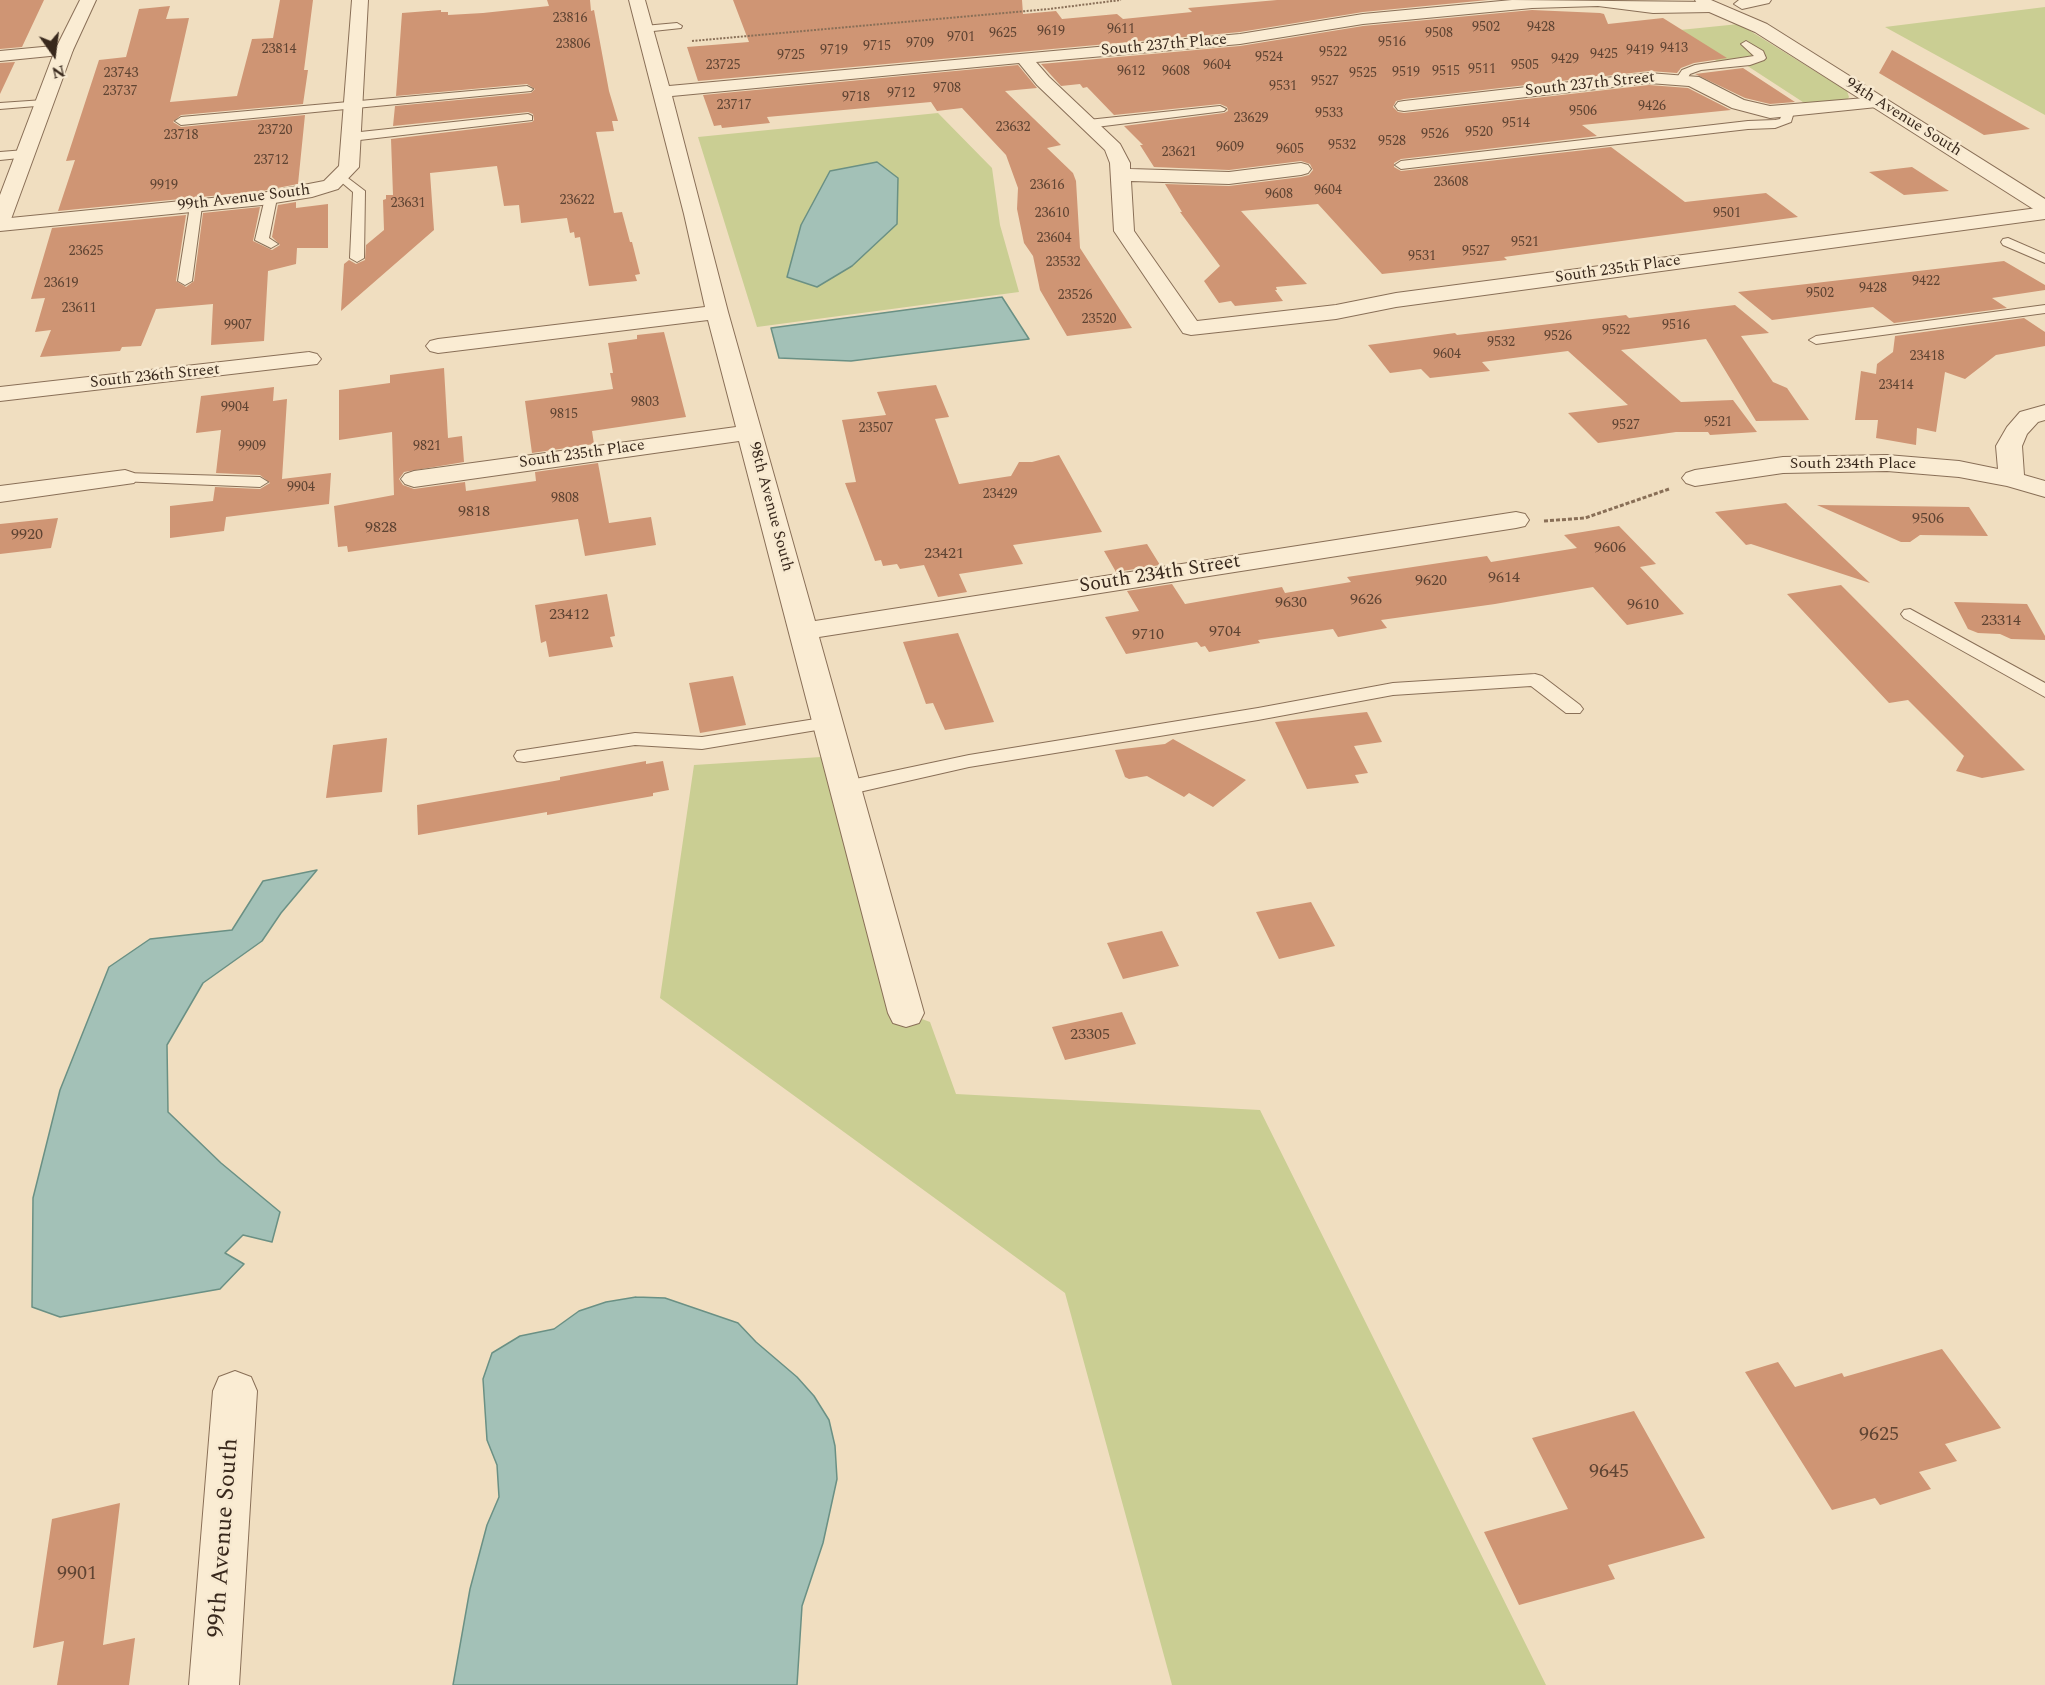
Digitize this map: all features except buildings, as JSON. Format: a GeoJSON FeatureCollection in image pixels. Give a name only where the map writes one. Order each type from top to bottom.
{"type":"FeatureCollection","features":[{"type":"Feature","properties":{"kind":"street"},"geometry":{"type":"LineString","coordinates":[[0,223],[64,50],[88,0]]}},
{"type":"Feature","properties":{"kind":"street"},"geometry":{"type":"LineString","coordinates":[[340,176],[349,167],[360,0]]}},
{"type":"Feature","properties":{"kind":"street","name":"98th Avenue South"},"geometry":{"type":"LineString","coordinates":[[637,0],[694,214],[717,312],[906,1013]]}},
{"type":"Feature","properties":{"kind":"street"},"geometry":{"type":"LineString","coordinates":[[1707,3],[1729,9],[1740,3],[1763,0]]}},
{"type":"Feature","properties":{"kind":"street","name":"South 237th Place"},"geometry":{"type":"LineString","coordinates":[[661,92],[958,63],[1240,39],[1364,19],[1532,3],[1598,1],[1666,8],[1707,3]]}},
{"type":"Feature","properties":{"kind":"street","name":"94th Avenue South"},"geometry":{"type":"LineString","coordinates":[[1707,3],[1761,28],[2045,210]]}},
{"type":"Feature","properties":{"kind":"street","name":"94th Avenue South"},"geometry":{"type":"LineString","coordinates":[[1740,3],[1761,28]]}},
{"type":"Feature","properties":{"kind":"street"},"geometry":{"type":"LineString","coordinates":[[0,56],[64,50]]}},
{"type":"Feature","properties":{"kind":"street"},"geometry":{"type":"LineString","coordinates":[[1025,59],[1043,81],[1113,148],[1120,163],[1121,175],[1229,178],[1301,169]]}},
{"type":"Feature","properties":{"kind":"street","name":"South 237th Street"},"geometry":{"type":"LineString","coordinates":[[1404,106],[1650,78],[1682,79],[1708,87],[1751,109],[1788,112],[1877,102]]}},
{"type":"Feature","properties":{"kind":"street","name":"South 235th Place"},"geometry":{"type":"LineString","coordinates":[[1121,175],[1125,231],[1191,328],[1336,312],[1396,300],[2045,210]]}},
{"type":"Feature","properties":{"kind":"street","name":"99th Avenue South"},"geometry":{"type":"LineString","coordinates":[[0,223],[271,198],[312,191],[330,185],[340,176]]}},
{"type":"Feature","properties":{"kind":"street"},"geometry":{"type":"LineString","coordinates":[[438,346],[717,312]]}},
{"type":"Feature","properties":{"kind":"street","name":"South 236th Street"},"geometry":{"type":"LineString","coordinates":[[0,394],[309,359]]}},
{"type":"Feature","properties":{"kind":"street"},"geometry":{"type":"LineString","coordinates":[[2011,478],[2008,446],[2029,417],[2045,412]]}},
{"type":"Feature","properties":{"kind":"street","name":"South 235th Place"},"geometry":{"type":"LineString","coordinates":[[414,479],[750,432]]}},
{"type":"Feature","properties":{"kind":"street","name":"South 234th Place"},"geometry":{"type":"LineString","coordinates":[[1695,478],[1783,465],[1844,462],[1959,469],[2011,478],[2045,489]]}},
{"type":"Feature","properties":{"kind":"street"},"geometry":{"type":"LineString","coordinates":[[0,494],[125,478]]}},
{"type":"Feature","properties":{"kind":"street","name":"South 234th Street"},"geometry":{"type":"LineString","coordinates":[[804,631],[1516,520]]}},
{"type":"Feature","properties":{"kind":"street","name":"99th Avenue South"},"geometry":{"type":"LineString","coordinates":[[214,1685],[235,1392]]}},
{"type":"Feature","properties":{"kind":"lane"},"geometry":{"type":"LineString","coordinates":[[646,37],[677,26]]}},
{"type":"Feature","properties":{"kind":"lane"},"geometry":{"type":"LineString","coordinates":[[1682,79],[1686,72],[1699,67],[1750,62],[1760,58],[1760,53],[1746,44]]}},
{"type":"Feature","properties":{"kind":"lane"},"geometry":{"type":"LineString","coordinates":[[181,121],[527,89]]}},
{"type":"Feature","properties":{"kind":"lane"},"geometry":{"type":"LineString","coordinates":[[0,106],[44,103]]}},
{"type":"Feature","properties":{"kind":"lane"},"geometry":{"type":"LineString","coordinates":[[1088,124],[1220,109]]}},
{"type":"Feature","properties":{"kind":"lane"},"geometry":{"type":"LineString","coordinates":[[1401,165],[1748,125],[1775,124],[1785,122],[1788,112]]}},
{"type":"Feature","properties":{"kind":"lane"},"geometry":{"type":"LineString","coordinates":[[351,137],[528,118]]}},
{"type":"Feature","properties":{"kind":"lane"},"geometry":{"type":"LineString","coordinates":[[0,156],[26,154]]}},
{"type":"Feature","properties":{"kind":"lane"},"geometry":{"type":"LineString","coordinates":[[340,176],[359,191],[357,258]]}},
{"type":"Feature","properties":{"kind":"lane"},"geometry":{"type":"LineString","coordinates":[[271,198],[262,240],[271,244]]}},
{"type":"Feature","properties":{"kind":"lane"},"geometry":{"type":"LineString","coordinates":[[184,281],[196,206]]}},
{"type":"Feature","properties":{"kind":"lane"},"geometry":{"type":"LineString","coordinates":[[2008,242],[2045,259]]}},
{"type":"Feature","properties":{"kind":"lane"},"geometry":{"type":"LineString","coordinates":[[1816,340],[2045,309]]}},
{"type":"Feature","properties":{"kind":"lane"},"geometry":{"type":"LineString","coordinates":[[125,478],[260,482]]}},
{"type":"Feature","properties":{"kind":"lane"},"geometry":{"type":"LineString","coordinates":[[1910,614],[2045,691]]}},
{"type":"Feature","properties":{"kind":"lane"},"geometry":{"type":"LineString","coordinates":[[846,788],[969,760],[1246,716],[1393,689],[1535,680],[1573,709]]}},
{"type":"Feature","properties":{"kind":"lane"},"geometry":{"type":"LineString","coordinates":[[524,756],[635,740],[702,743],[828,723]]}},
{"type":"Feature","properties":{"kind":"path"},"geometry":{"type":"LineString","coordinates":[[646,37],[1049,9],[1121,0]]}},
{"type":"Feature","properties":{"kind":"path"},"geometry":{"type":"LineString","coordinates":[[1516,520],[1548,522],[1585,518],[1695,478]]}},
{"type":"Feature","properties":{"kind":"green space"},"geometry":{"type":"Polygon","coordinates":[[[2045,7],[2045,115],[1885,27],[2045,7]]]}},
{"type":"Feature","properties":{"kind":"green space"},"geometry":{"type":"Polygon","coordinates":[[[1739,24],[1847,91],[1849,97],[1847,100],[1809,106],[1746,65],[1726,67],[1670,31],[1739,24]]]}},
{"type":"Feature","properties":{"kind":"green space"},"geometry":{"type":"Polygon","coordinates":[[[938,113],[992,168],[1000,225],[1019,292],[757,327],[698,137],[938,113]]]}},
{"type":"Feature","properties":{"kind":"green space"},"geometry":{"type":"Polygon","coordinates":[[[837,756],[906,1013],[930,1022],[956,1094],[1260,1110],[1546,1685],[1172,1685],[1065,1293],[660,998],[694,765],[837,756]]]}},
{"type":"Feature","properties":{"kind":"water"},"geometry":{"type":"Polygon","coordinates":[[[877,162],[898,178],[897,224],[852,266],[817,287],[787,277],[801,225],[830,171],[877,162]]]}},
{"type":"Feature","properties":{"kind":"water"},"geometry":{"type":"Polygon","coordinates":[[[1002,297],[1029,339],[851,361],[779,358],[771,328],[1002,297]]]}},
{"type":"Feature","properties":{"kind":"water"},"geometry":{"type":"Polygon","coordinates":[[[317,870],[281,913],[262,941],[203,983],[167,1045],[168,1112],[221,1163],[280,1212],[272,1242],[243,1235],[225,1253],[244,1264],[220,1289],[60,1317],[32,1307],[33,1198],[60,1090],[109,967],[150,939],[232,930],[263,881],[317,870]]]}},
{"type":"Feature","properties":{"kind":"water"},"geometry":{"type":"Polygon","coordinates":[[[636,1297],[665,1298],[738,1323],[756,1342],[797,1377],[814,1396],[829,1420],[835,1446],[837,1479],[823,1543],[802,1606],[797,1685],[453,1685],[470,1589],[487,1525],[499,1497],[497,1465],[487,1440],[483,1379],[492,1353],[520,1336],[554,1329],[579,1311],[606,1302],[636,1297]]]}}]}
